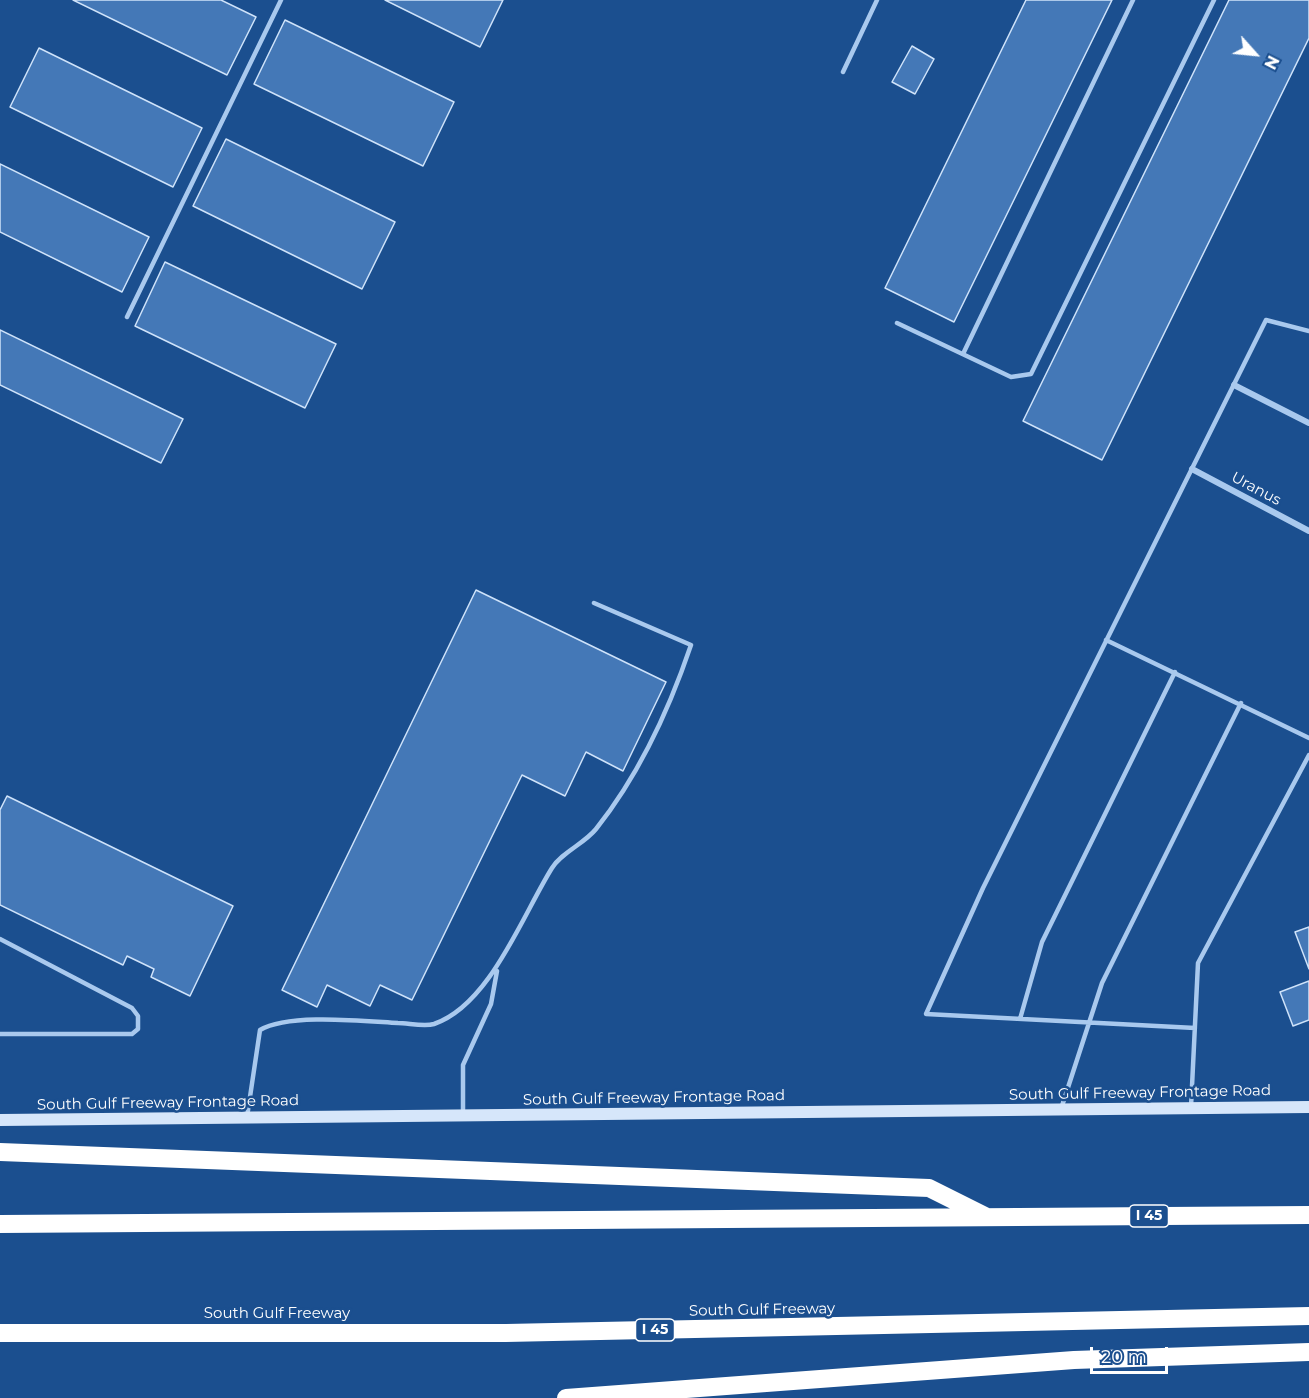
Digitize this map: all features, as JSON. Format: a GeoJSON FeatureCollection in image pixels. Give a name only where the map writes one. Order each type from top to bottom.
{"type":"FeatureCollection","features":[{"type":"Feature","properties":{"kind":"highway"},"geometry":{"type":"LineString","coordinates":[[0,1152],[929,1188],[990,1218]]}},
{"type":"Feature","properties":{"kind":"highway","name":"I 45"},"geometry":{"type":"LineString","coordinates":[[0,1224],[1309,1215]]}},
{"type":"Feature","properties":{"kind":"highway","name":"South Gulf Freeway"},"geometry":{"type":"LineString","coordinates":[[0,1333],[506,1333],[1309,1316]]}},
{"type":"Feature","properties":{"kind":"highway"},"geometry":{"type":"LineString","coordinates":[[566,1398],[1074,1360],[1309,1352]]}},
{"type":"Feature","properties":{"kind":"main road","name":"South Gulf Freeway Frontage Road"},"geometry":{"type":"LineString","coordinates":[[0,1120],[1309,1107]]}},
{"type":"Feature","properties":{"kind":"street"},"geometry":{"type":"LineString","coordinates":[[1234,385],[1309,423]]}},
{"type":"Feature","properties":{"kind":"street","name":"Uranus"},"geometry":{"type":"LineString","coordinates":[[1192,469],[1309,531]]}},
{"type":"Feature","properties":{"kind":"lane"},"geometry":{"type":"LineString","coordinates":[[127,317],[281,0]]}},
{"type":"Feature","properties":{"kind":"lane"},"geometry":{"type":"LineString","coordinates":[[843,72],[877,0]]}},
{"type":"Feature","properties":{"kind":"lane"},"geometry":{"type":"LineString","coordinates":[[963,354],[1133,0]]}},
{"type":"Feature","properties":{"kind":"lane"},"geometry":{"type":"LineString","coordinates":[[897,323],[1011,377],[1031,374],[1214,0]]}},
{"type":"Feature","properties":{"kind":"lane"},"geometry":{"type":"LineString","coordinates":[[1195,1028],[926,1014],[983,888],[1266,320],[1309,331]]}},
{"type":"Feature","properties":{"kind":"lane"},"geometry":{"type":"LineString","coordinates":[[247,1117],[260,1030],[272,1022],[344,1020],[433,1024],[458,1011],[497,969],[554,865],[595,831],[628,783],[672,702],[691,645],[594,603]]}},
{"type":"Feature","properties":{"kind":"lane"},"geometry":{"type":"LineString","coordinates":[[1106,640],[1241,703],[1309,738]]}},
{"type":"Feature","properties":{"kind":"lane"},"geometry":{"type":"LineString","coordinates":[[1020,1018],[1042,942],[1175,672]]}},
{"type":"Feature","properties":{"kind":"lane"},"geometry":{"type":"LineString","coordinates":[[1061,1109],[1102,982],[1241,703]]}},
{"type":"Feature","properties":{"kind":"lane"},"geometry":{"type":"LineString","coordinates":[[1191,1107],[1198,963],[1309,755]]}},
{"type":"Feature","properties":{"kind":"lane"},"geometry":{"type":"LineString","coordinates":[[0,939],[132,1008],[138,1016],[138,1029],[132,1034],[0,1034]]}},
{"type":"Feature","properties":{"kind":"lane"},"geometry":{"type":"LineString","coordinates":[[463,1115],[463,1065],[491,1004],[497,969]]}},
{"type":"Feature","properties":{"kind":"building"},"geometry":{"type":"Polygon","coordinates":[[[73,0],[221,0],[256,17],[227,75],[73,0]]]}},
{"type":"Feature","properties":{"kind":"building"},"geometry":{"type":"Polygon","coordinates":[[[385,0],[503,0],[480,47],[385,0]]]}},
{"type":"Feature","properties":{"kind":"building"},"geometry":{"type":"Polygon","coordinates":[[[1026,0],[1112,0],[954,322],[885,288],[1026,0]]]}},
{"type":"Feature","properties":{"kind":"building"},"geometry":{"type":"Polygon","coordinates":[[[1229,0],[1309,0],[1309,38],[1102,460],[1023,421],[1229,0]]]}},
{"type":"Feature","properties":{"kind":"building"},"geometry":{"type":"Polygon","coordinates":[[[285,20],[454,102],[423,166],[254,84],[285,20]]]}},
{"type":"Feature","properties":{"kind":"building"},"geometry":{"type":"Polygon","coordinates":[[[912,46],[934,59],[915,94],[892,82],[912,46]]]}},
{"type":"Feature","properties":{"kind":"building"},"geometry":{"type":"Polygon","coordinates":[[[39,48],[202,128],[173,187],[10,107],[39,48]]]}},
{"type":"Feature","properties":{"kind":"building"},"geometry":{"type":"Polygon","coordinates":[[[226,139],[395,222],[362,289],[193,206],[226,139]]]}},
{"type":"Feature","properties":{"kind":"building"},"geometry":{"type":"Polygon","coordinates":[[[0,164],[149,237],[122,292],[0,232],[0,164]]]}},
{"type":"Feature","properties":{"kind":"building"},"geometry":{"type":"Polygon","coordinates":[[[165,262],[336,344],[305,408],[135,326],[165,262]]]}},
{"type":"Feature","properties":{"kind":"building"},"geometry":{"type":"Polygon","coordinates":[[[0,330],[183,419],[161,463],[0,385],[0,330]]]}},
{"type":"Feature","properties":{"kind":"building"},"geometry":{"type":"Polygon","coordinates":[[[476,590],[666,682],[623,771],[586,752],[565,796],[522,775],[412,1000],[380,985],[370,1006],[327,985],[317,1007],[282,990],[476,590]]]}},
{"type":"Feature","properties":{"kind":"building"},"geometry":{"type":"Polygon","coordinates":[[[7,796],[233,906],[190,996],[151,977],[154,969],[127,956],[123,965],[0,905],[0,810],[7,796]]]}},
{"type":"Feature","properties":{"kind":"building"},"geometry":{"type":"Polygon","coordinates":[[[1309,927],[1309,969],[1295,932],[1309,927]]]}},
{"type":"Feature","properties":{"kind":"building"},"geometry":{"type":"Polygon","coordinates":[[[1309,981],[1309,1020],[1293,1026],[1280,992],[1309,981]]]}}]}
